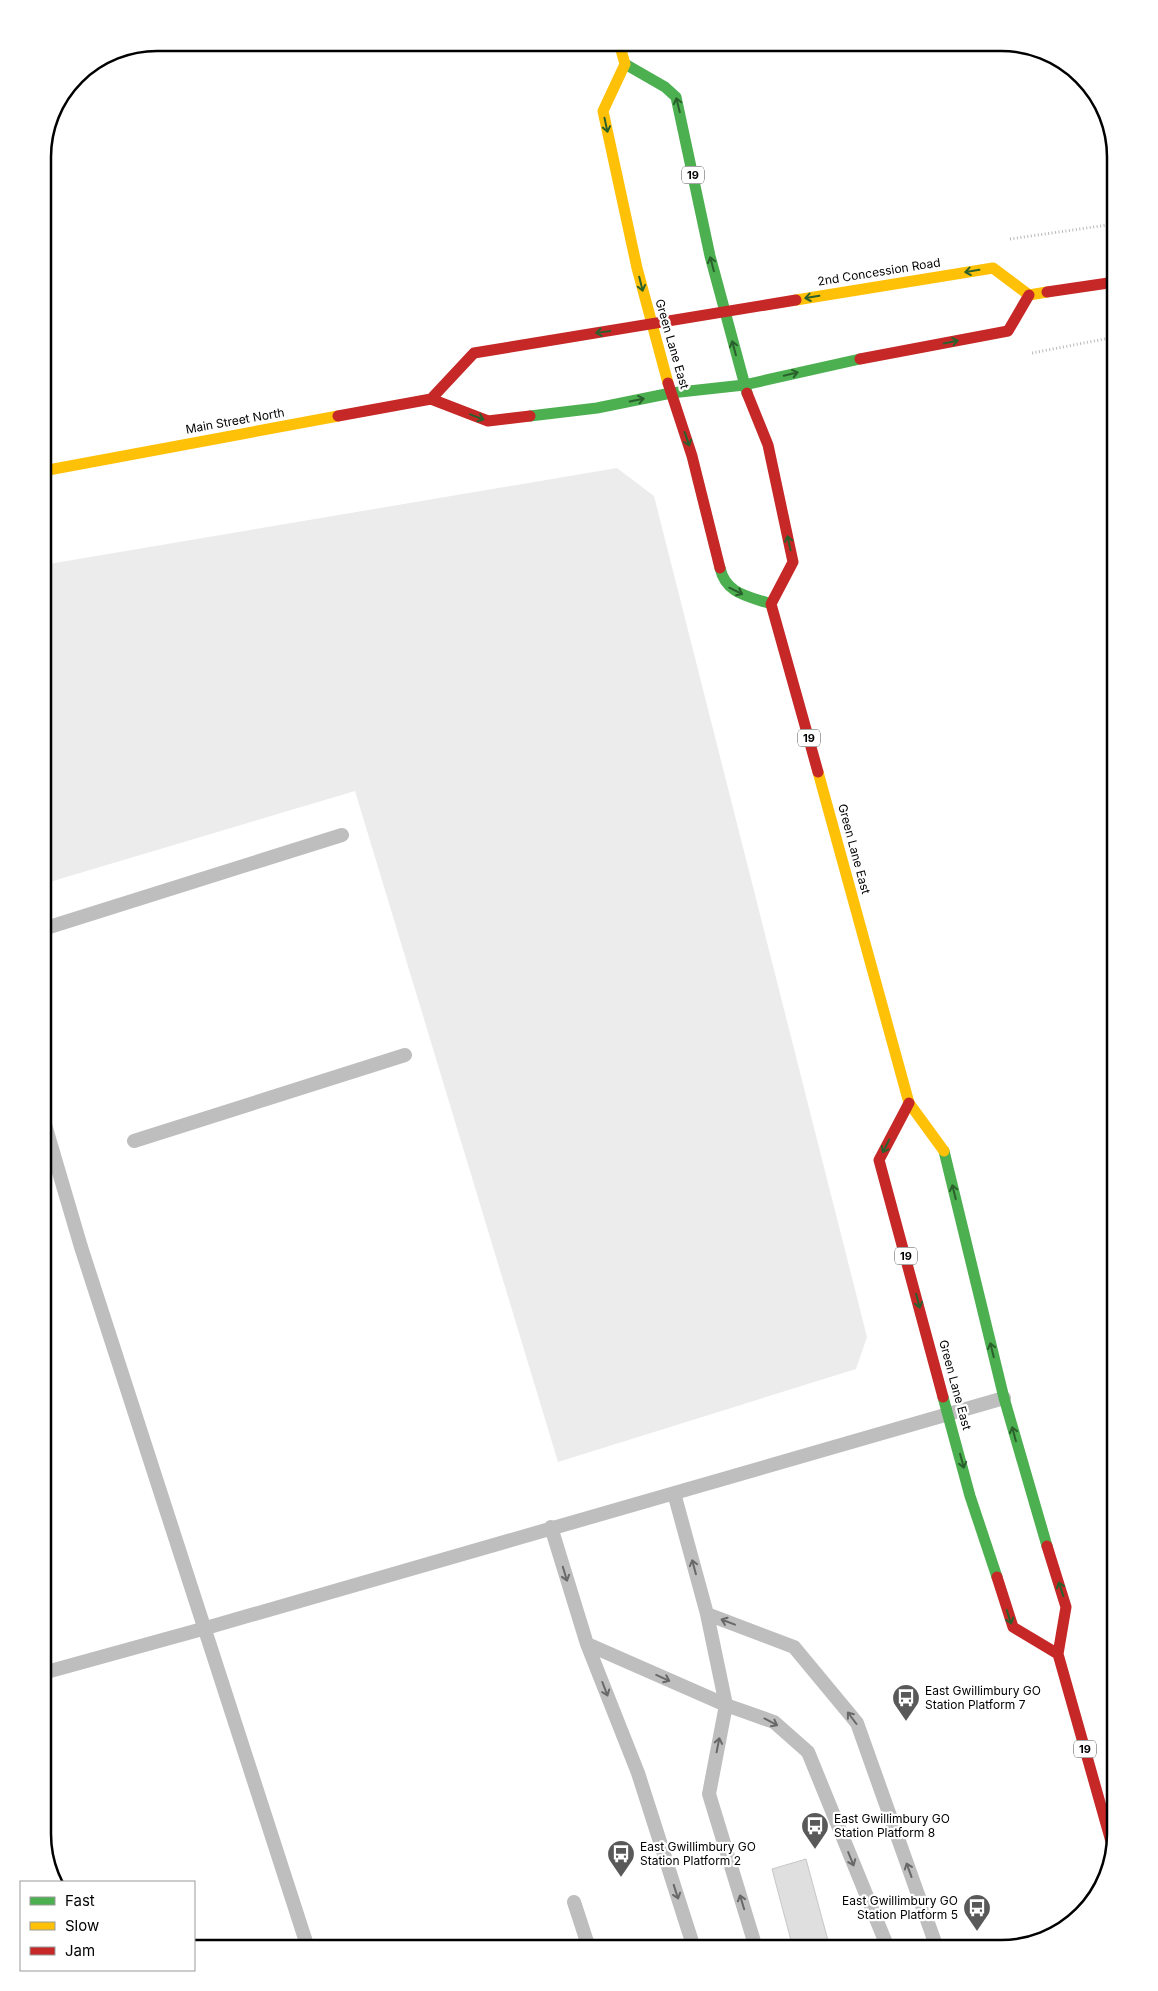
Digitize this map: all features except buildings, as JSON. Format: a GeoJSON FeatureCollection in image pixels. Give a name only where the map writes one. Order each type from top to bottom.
{"type":"FeatureCollection","features":[{"type":"Feature","properties":{"kind":"main road"},"geometry":{"type":"LineString","coordinates":[[622,51],[625,64]]}},
{"type":"Feature","properties":{"kind":"main road","name":"19"},"geometry":{"type":"LineString","coordinates":[[625,64],[665,88],[676,97],[710,256],[744,384],[768,445],[793,562],[771,604]]}},
{"type":"Feature","properties":{"kind":"main road","name":"Green Lane East"},"geometry":{"type":"LineString","coordinates":[[625,64],[603,111],[651,325],[692,456],[722,577],[729,587],[739,593],[771,604],[909,1103],[945,1153],[1004,1398],[1025,1475],[1066,1607],[1058,1654],[1107,1827]]}},
{"type":"Feature","properties":{"kind":"main road"},"geometry":{"type":"LineString","coordinates":[[993,268],[1029,295],[1107,283]]}},
{"type":"Feature","properties":{"kind":"main road","name":"2nd Concession Road"},"geometry":{"type":"LineString","coordinates":[[651,325],[725,311],[993,268]]}},
{"type":"Feature","properties":{"kind":"main road"},"geometry":{"type":"LineString","coordinates":[[651,325],[584,334],[474,353],[431,399],[488,421],[597,408],[671,393],[744,384],[1008,331],[1029,295]]}},
{"type":"Feature","properties":{"kind":"main road","name":"Main Street North"},"geometry":{"type":"LineString","coordinates":[[51,470],[431,399]]}},
{"type":"Feature","properties":{"kind":"main road","name":"Green Lane East"},"geometry":{"type":"LineString","coordinates":[[909,1103],[879,1160],[970,1496],[1013,1628],[1058,1654]]}},
{"type":"Feature","properties":{"kind":"lane"},"geometry":{"type":"LineString","coordinates":[[51,926],[342,835]]}},
{"type":"Feature","properties":{"kind":"lane"},"geometry":{"type":"LineString","coordinates":[[134,1141],[405,1055]]}},
{"type":"Feature","properties":{"kind":"lane"},"geometry":{"type":"LineString","coordinates":[[51,1145],[81,1246],[305,1940]]}},
{"type":"Feature","properties":{"kind":"lane"},"geometry":{"type":"LineString","coordinates":[[51,1671],[206,1628],[550,1527],[1004,1398]]}},
{"type":"Feature","properties":{"kind":"lane"},"geometry":{"type":"LineString","coordinates":[[674,1493],[707,1614],[726,1705],[709,1794],[754,1940]]}},
{"type":"Feature","properties":{"kind":"lane"},"geometry":{"type":"LineString","coordinates":[[550,1527],[587,1644],[638,1773],[691,1940]]}},
{"type":"Feature","properties":{"kind":"lane"},"geometry":{"type":"LineString","coordinates":[[707,1614],[794,1647],[857,1723],[934,1940]]}},
{"type":"Feature","properties":{"kind":"lane"},"geometry":{"type":"LineString","coordinates":[[587,1644],[726,1705],[774,1722],[808,1752],[885,1940]]}},
{"type":"Feature","properties":{"kind":"lane"},"geometry":{"type":"LineString","coordinates":[[574,1902],[586,1940]]}},
{"type":"Feature","properties":{"kind":"path"},"geometry":{"type":"LineString","coordinates":[[993,268],[999,241],[1107,225]]}},
{"type":"Feature","properties":{"kind":"path"},"geometry":{"type":"LineString","coordinates":[[1008,331],[1030,353],[1107,340]]}},
{"type":"Feature","properties":{"kind":"shaded area"},"geometry":{"type":"Polygon","coordinates":[[[617,468],[654,496],[867,1337],[856,1369],[558,1462],[355,791],[51,882],[51,564],[617,468]]]}},
{"type":"Feature","properties":{"kind":"traffic: fast"},"geometry":{"type":"LineString","coordinates":[[625,64],[665,87],[676,97],[710,256],[747,393]]}},
{"type":"Feature","properties":{"kind":"traffic: fast"},"geometry":{"type":"LineString","coordinates":[[530,416],[597,408],[671,393],[744,385],[860,359]]}},
{"type":"Feature","properties":{"kind":"traffic: fast"},"geometry":{"type":"LineString","coordinates":[[720,568],[723,577],[733,589],[746,596],[771,604]]}},
{"type":"Feature","properties":{"kind":"traffic: fast"},"geometry":{"type":"LineString","coordinates":[[944,1151],[1004,1398],[1047,1546]]}},
{"type":"Feature","properties":{"kind":"traffic: fast"},"geometry":{"type":"LineString","coordinates":[[943,1397],[970,1496],[997,1577]]}},
{"type":"Feature","properties":{"kind":"traffic: slow"},"geometry":{"type":"LineString","coordinates":[[621,51],[625,64],[603,111],[637,268],[668,383]]}},
{"type":"Feature","properties":{"kind":"traffic: slow"},"geometry":{"type":"LineString","coordinates":[[796,300],[993,268],[1029,295],[1047,292]]}},
{"type":"Feature","properties":{"kind":"traffic: slow"},"geometry":{"type":"LineString","coordinates":[[51,470],[338,416]]}},
{"type":"Feature","properties":{"kind":"traffic: slow"},"geometry":{"type":"LineString","coordinates":[[818,772],[909,1103],[944,1151]]}},
{"type":"Feature","properties":{"kind":"traffic: jam"},"geometry":{"type":"LineString","coordinates":[[1047,292],[1107,283]]}},
{"type":"Feature","properties":{"kind":"traffic: jam"},"geometry":{"type":"LineString","coordinates":[[860,359],[1008,331],[1029,295]]}},
{"type":"Feature","properties":{"kind":"traffic: jam"},"geometry":{"type":"LineString","coordinates":[[431,399],[474,353],[796,300]]}},
{"type":"Feature","properties":{"kind":"traffic: jam"},"geometry":{"type":"LineString","coordinates":[[668,383],[692,456],[720,568]]}},
{"type":"Feature","properties":{"kind":"traffic: jam"},"geometry":{"type":"LineString","coordinates":[[747,393],[768,445],[793,562],[771,604],[818,772]]}},
{"type":"Feature","properties":{"kind":"traffic: jam"},"geometry":{"type":"LineString","coordinates":[[338,416],[431,399],[488,421],[530,416]]}},
{"type":"Feature","properties":{"kind":"traffic: jam"},"geometry":{"type":"LineString","coordinates":[[909,1103],[879,1160],[943,1397]]}},
{"type":"Feature","properties":{"kind":"traffic: jam"},"geometry":{"type":"LineString","coordinates":[[1047,1546],[1066,1607],[1058,1654],[1107,1827]]}},
{"type":"Feature","properties":{"kind":"traffic: jam"},"geometry":{"type":"LineString","coordinates":[[997,1577],[1013,1627],[1058,1654]]}},
{"type":"Feature","properties":{"kind":"place","name":"East Gwillimbury GO Station Platform 7"},"geometry":{"type":"Point","coordinates":[906,1722]}},
{"type":"Feature","properties":{"kind":"place","name":"East Gwillimbury GO Station Platform 8"},"geometry":{"type":"Point","coordinates":[815,1850]}},
{"type":"Feature","properties":{"kind":"place","name":"East Gwillimbury GO Station Platform 2"},"geometry":{"type":"Point","coordinates":[621,1878]}},
{"type":"Feature","properties":{"kind":"place","name":"East Gwillimbury GO Station Platform 5"},"geometry":{"type":"Point","coordinates":[977,1932]}}]}
